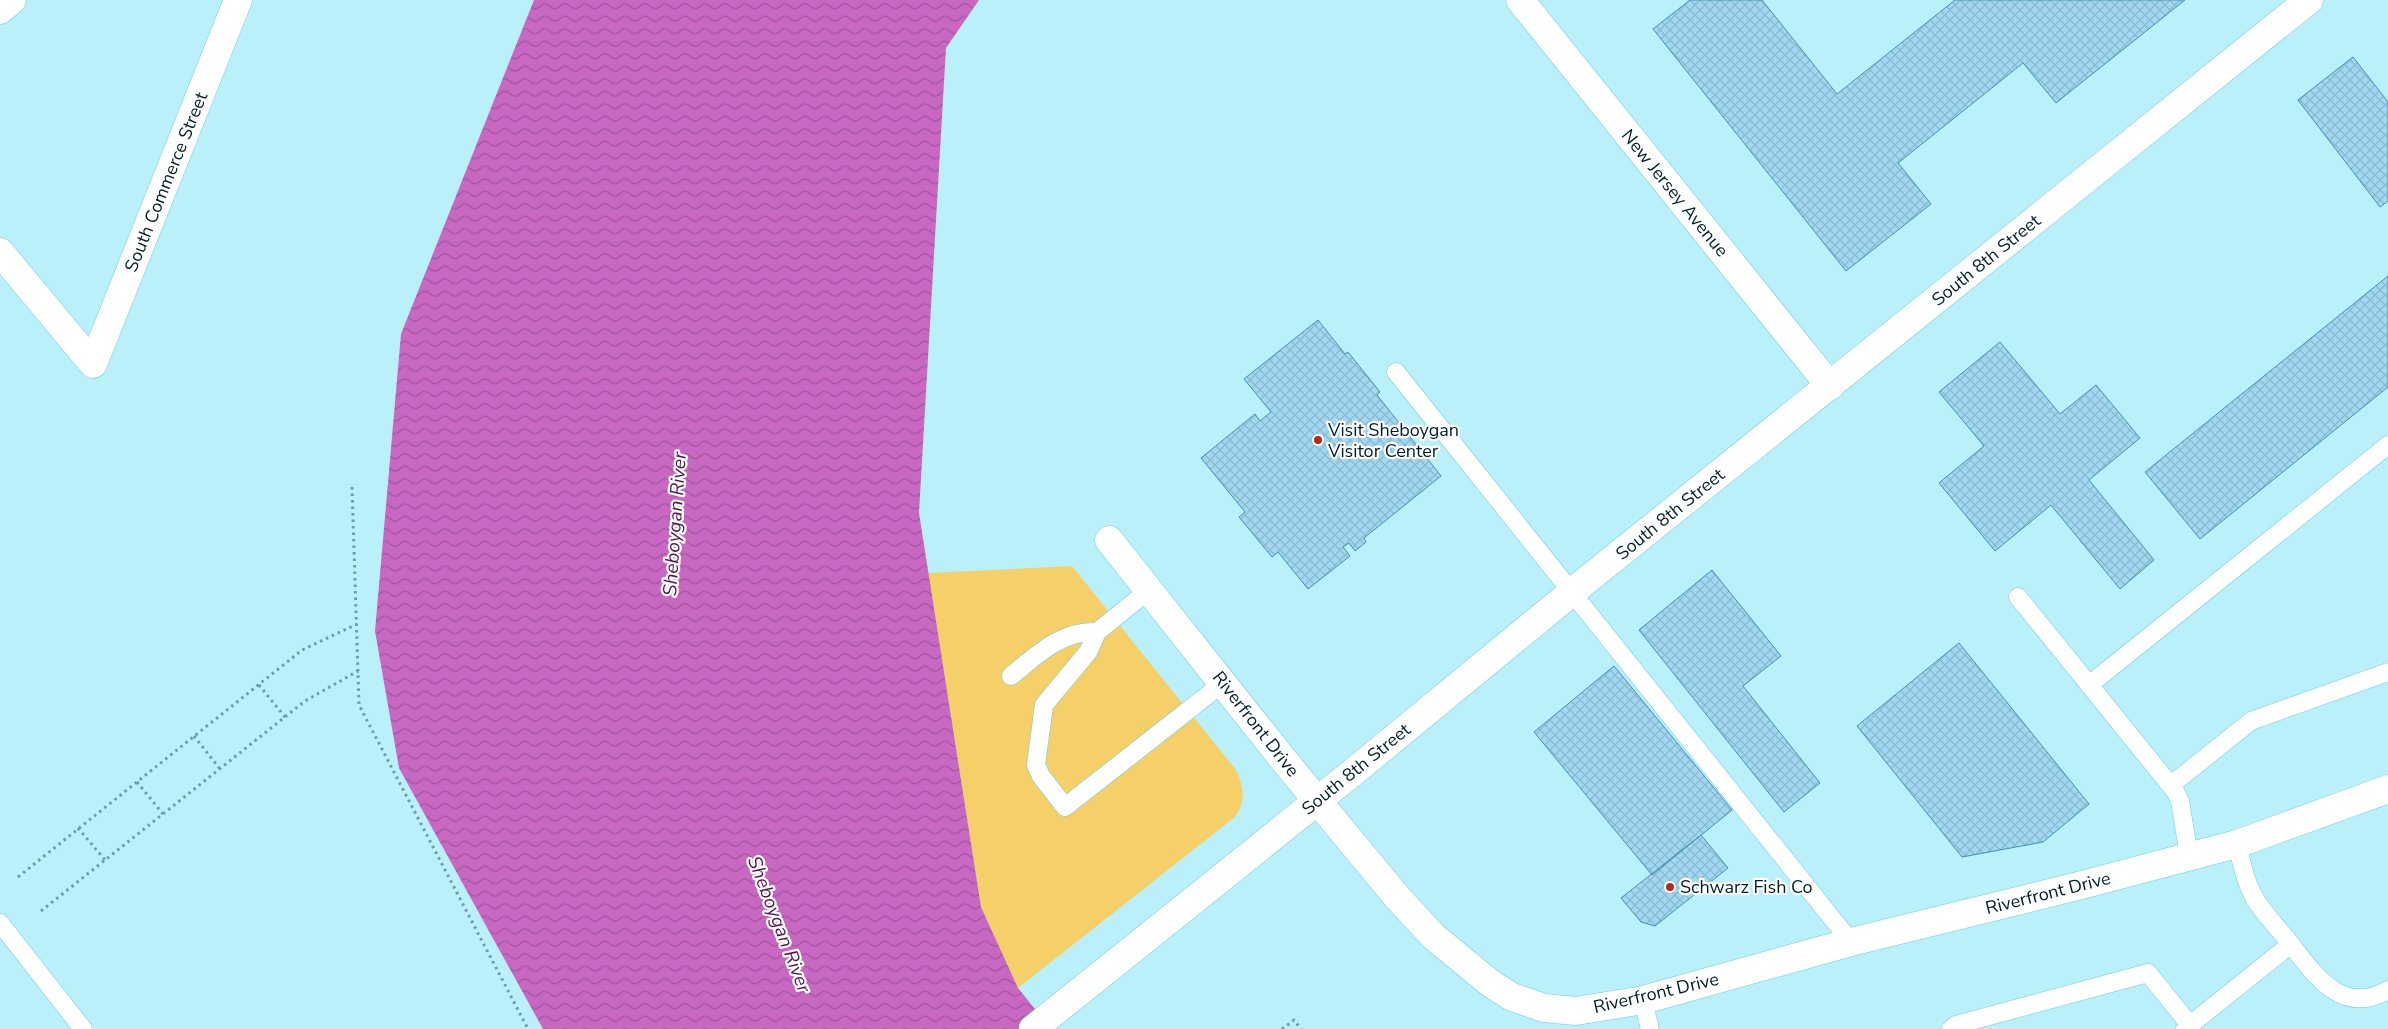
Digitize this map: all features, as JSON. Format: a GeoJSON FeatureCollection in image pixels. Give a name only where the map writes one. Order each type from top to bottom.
{"type":"FeatureCollection","features":[{"type":"Feature","properties":{"kind":"street"},"geometry":{"type":"LineString","coordinates":[[0,10],[12,0]]}},
{"type":"Feature","properties":{"kind":"street","name":"South Commerce Street"},"geometry":{"type":"LineString","coordinates":[[0,252],[93,364],[238,0]]}},
{"type":"Feature","properties":{"kind":"street","name":"New Jersey Avenue"},"geometry":{"type":"LineString","coordinates":[[1520,0],[1830,386]]}},
{"type":"Feature","properties":{"kind":"street","name":"South 8th Street"},"geometry":{"type":"LineString","coordinates":[[1033,1029],[1317,801],[1572,592],[2308,0]]}},
{"type":"Feature","properties":{"kind":"street","name":"Riverfront Drive"},"geometry":{"type":"LineString","coordinates":[[1109,540],[1317,801],[1421,923],[1462,960],[1512,997],[1544,1008],[1576,1011],[1643,1000],[1851,942],[2237,844],[2388,789]]}},
{"type":"Feature","properties":{"kind":"lane"},"geometry":{"type":"LineString","coordinates":[[1396,372],[1851,942]]}},
{"type":"Feature","properties":{"kind":"lane"},"geometry":{"type":"LineString","coordinates":[[2089,684],[2388,445]]}},
{"type":"Feature","properties":{"kind":"lane"},"geometry":{"type":"LineString","coordinates":[[1149,590],[1097,632],[1088,652],[1075,671],[1047,699],[1041,712],[1036,764],[1042,776],[1065,808],[1223,683]]}},
{"type":"Feature","properties":{"kind":"lane"},"geometry":{"type":"LineString","coordinates":[[2018,597],[2171,785],[2180,801],[2189,856]]}},
{"type":"Feature","properties":{"kind":"lane"},"geometry":{"type":"LineString","coordinates":[[1011,676],[1057,640],[1084,631],[1097,632]]}},
{"type":"Feature","properties":{"kind":"lane"},"geometry":{"type":"LineString","coordinates":[[2171,785],[2251,721],[2388,672]]}},
{"type":"Feature","properties":{"kind":"lane"},"geometry":{"type":"LineString","coordinates":[[2237,844],[2252,894],[2318,978],[2339,994],[2354,999],[2374,997],[2388,990]]}},
{"type":"Feature","properties":{"kind":"lane"},"geometry":{"type":"LineString","coordinates":[[0,923],[83,1029]]}},
{"type":"Feature","properties":{"kind":"lane"},"geometry":{"type":"LineString","coordinates":[[1951,1029],[1956,1025],[2148,973],[2188,1027],[2291,944]]}},
{"type":"Feature","properties":{"kind":"lane"},"geometry":{"type":"LineString","coordinates":[[1643,1000],[1650,1029]]}},
{"type":"Feature","properties":{"kind":"path"},"geometry":{"type":"LineString","coordinates":[[352,487],[359,704],[528,1029]]}},
{"type":"Feature","properties":{"kind":"path"},"geometry":{"type":"LineString","coordinates":[[18,877],[302,650],[357,624]]}},
{"type":"Feature","properties":{"kind":"path"},"geometry":{"type":"LineString","coordinates":[[41,911],[305,701],[358,671]]}},
{"type":"Feature","properties":{"kind":"path"},"geometry":{"type":"LineString","coordinates":[[259,684],[285,717]]}},
{"type":"Feature","properties":{"kind":"path"},"geometry":{"type":"LineString","coordinates":[[194,736],[220,769]]}},
{"type":"Feature","properties":{"kind":"path"},"geometry":{"type":"LineString","coordinates":[[137,782],[163,814]]}},
{"type":"Feature","properties":{"kind":"path"},"geometry":{"type":"LineString","coordinates":[[78,828],[105,860]]}},
{"type":"Feature","properties":{"kind":"path"},"geometry":{"type":"LineString","coordinates":[[1282,1029],[1294,1020],[1301,1029]]}},
{"type":"Feature","properties":{"kind":"shaded area"},"geometry":{"type":"Polygon","coordinates":[[[1072,566],[1236,770],[1243,794],[1241,806],[1235,817],[1018,988],[981,907],[928,573],[1072,566]]]}},
{"type":"Feature","properties":{"kind":"water","name":"Sheboygan River"},"geometry":{"type":"Polygon","coordinates":[[[534,0],[979,0],[946,48],[919,513],[981,907],[1018,988],[1051,1029],[543,1029],[399,768],[375,631],[401,334],[534,0]]]}},
{"type":"Feature","properties":{"kind":"building"},"geometry":{"type":"Polygon","coordinates":[[[1690,0],[1762,0],[1837,94],[1955,0],[2185,0],[2056,103],[2023,63],[1898,163],[1931,204],[1846,271],[1653,29],[1690,0]]]}},
{"type":"Feature","properties":{"kind":"building"},"geometry":{"type":"Polygon","coordinates":[[[2353,57],[2388,102],[2388,201],[2380,207],[2298,100],[2353,57]]]}},
{"type":"Feature","properties":{"kind":"building"},"geometry":{"type":"Polygon","coordinates":[[[2388,276],[2388,387],[2200,539],[2145,472],[2388,276]]]}},
{"type":"Feature","properties":{"kind":"building","name":"Visit Sheboygan Visitor Center"},"geometry":{"type":"Polygon","coordinates":[[[1318,320],[1345,354],[1348,352],[1380,392],[1377,395],[1441,476],[1364,538],[1366,542],[1355,551],[1349,543],[1343,547],[1350,556],[1308,589],[1278,552],[1272,557],[1239,517],[1245,512],[1201,458],[1255,414],[1260,421],[1271,412],[1244,379],[1318,320]]]}},
{"type":"Feature","properties":{"kind":"building"},"geometry":{"type":"Polygon","coordinates":[[[2000,342],[2060,414],[2096,385],[2140,438],[2089,480],[2154,560],[2120,589],[2051,505],[1995,551],[1939,483],[1984,446],[1939,392],[2000,342]]]}},
{"type":"Feature","properties":{"kind":"building"},"geometry":{"type":"Polygon","coordinates":[[[1712,570],[1781,656],[1743,686],[1820,783],[1784,812],[1639,630],[1712,570]]]}},
{"type":"Feature","properties":{"kind":"building"},"geometry":{"type":"Polygon","coordinates":[[[1959,643],[2089,804],[2043,842],[1962,857],[1857,726],[1959,643]]]}},
{"type":"Feature","properties":{"kind":"building"},"geometry":{"type":"Polygon","coordinates":[[[1614,666],[1732,810],[1652,875],[1534,732],[1614,666]]]}},
{"type":"Feature","properties":{"kind":"building","name":"Schwarz Fish Co"},"geometry":{"type":"Polygon","coordinates":[[[1701,835],[1728,868],[1655,926],[1641,922],[1621,898],[1701,835]]]}},
{"type":"Feature","properties":{"kind":"place","name":"Visit Sheboygan Visitor Center"},"geometry":{"type":"Point","coordinates":[1318,440]}},
{"type":"Feature","properties":{"kind":"place","name":"Schwarz Fish Co"},"geometry":{"type":"Point","coordinates":[1670,887]}}]}
